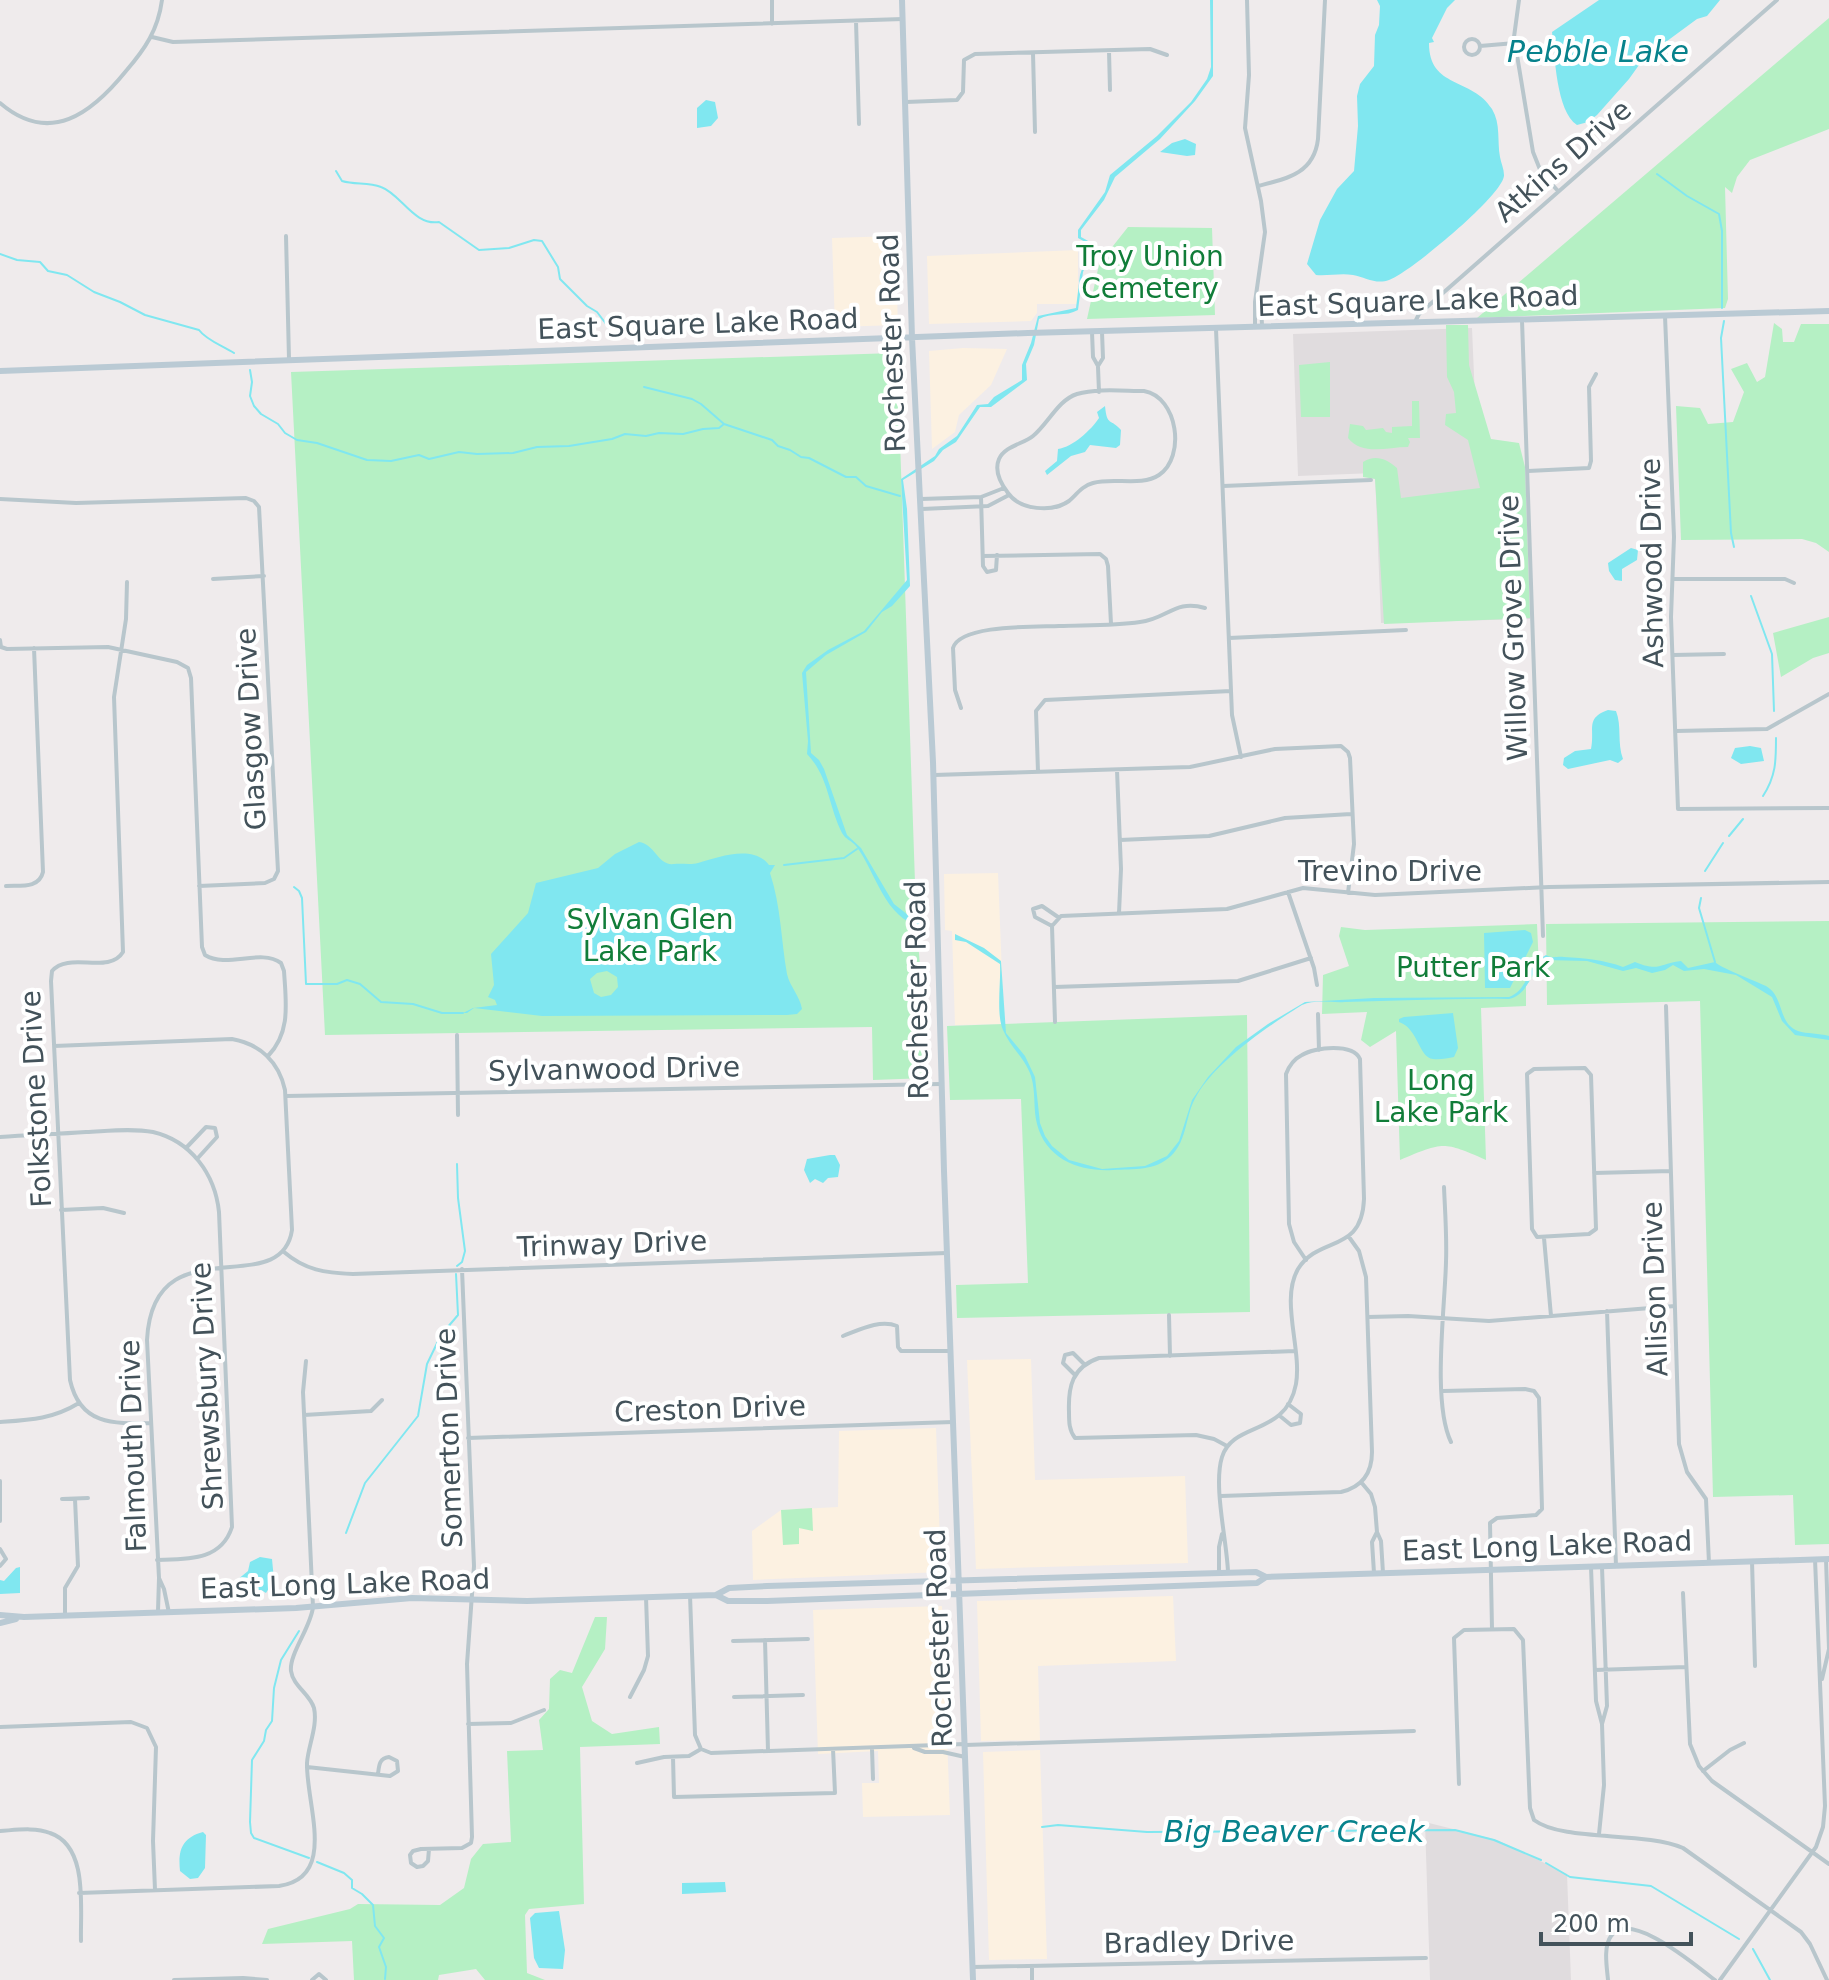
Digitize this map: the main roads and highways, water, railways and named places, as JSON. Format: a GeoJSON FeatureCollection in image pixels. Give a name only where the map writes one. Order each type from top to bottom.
{"type":"FeatureCollection","features":[{"type":"Feature","properties":{"kind":"main road","name":"Rochester Road"},"geometry":{"type":"LineString","coordinates":[[902,0],[912,338],[934,775],[941,1084],[973,1980]]}},
{"type":"Feature","properties":{"kind":"main road","name":"East Square Lake Road"},"geometry":{"type":"LineString","coordinates":[[0,371],[1092,332],[1829,311]]}},
{"type":"Feature","properties":{"kind":"main road","name":"East Long Lake Road"},"geometry":{"type":"LineString","coordinates":[[716,1595],[729,1588],[772,1585],[1219,1572],[1256,1572],[1266,1577],[1827,1559]]}},
{"type":"Feature","properties":{"kind":"main road"},"geometry":{"type":"LineString","coordinates":[[1240,1584],[1242,1572]]}},
{"type":"Feature","properties":{"kind":"main road"},"geometry":{"type":"LineString","coordinates":[[1164,1588],[1162,1582],[1166,1573]]}},
{"type":"Feature","properties":{"kind":"main road"},"geometry":{"type":"LineString","coordinates":[[1133,1589],[1139,1581],[1137,1574]]}},
{"type":"Feature","properties":{"kind":"main road","name":"East Long Lake Road"},"geometry":{"type":"LineString","coordinates":[[0,1615],[169,1613],[313,1607],[400,1599],[527,1601],[716,1595],[728,1601],[767,1601],[1164,1588],[1257,1583],[1266,1577]]}},
{"type":"Feature","properties":{"kind":"main road"},"geometry":{"type":"LineString","coordinates":[[997,1579],[994,1588],[998,1593]]}},
{"type":"Feature","properties":{"kind":"main road"},"geometry":{"type":"LineString","coordinates":[[921,1595],[927,1589],[926,1581]]}},
{"type":"Feature","properties":{"kind":"main road"},"geometry":{"type":"LineString","coordinates":[[767,1601],[767,1591],[772,1585]]}},
{"type":"Feature","properties":{"kind":"main road","name":"East Long Lake Road"},"geometry":{"type":"LineString","coordinates":[[0,1623],[24,1617]]}},
{"type":"Feature","properties":{"kind":"water"},"geometry":{"type":"Polygon","coordinates":[[[1210,0],[1213,0],[1213,76],[1160,139],[1115,177],[1104,200],[1081,230],[1081,237],[1093,248],[1083,272],[1078,310],[1039,319],[1034,345],[1026,364],[1027,380],[991,407],[980,407],[956,442],[943,450],[934,461],[903,480],[910,586],[866,632],[826,655],[806,672],[811,753],[824,769],[847,835],[861,848],[894,904],[921,920],[921,926],[898,914],[882,893],[863,856],[842,833],[820,772],[807,754],[802,673],[807,665],[828,650],[864,631],[907,580],[901,479],[935,456],[939,449],[957,436],[977,405],[988,404],[1022,380],[1022,365],[1038,316],[1076,308],[1080,275],[1088,251],[1087,243],[1078,238],[1078,230],[1105,192],[1110,175],[1157,136],[1191,102],[1207,79],[1211,67],[1210,0]]]}},
{"type":"Feature","properties":{"kind":"water"},"geometry":{"type":"Polygon","coordinates":[[[1377,0],[1455,0],[1447,8],[1432,38],[1434,42],[1429,43],[1431,58],[1444,76],[1474,92],[1492,109],[1497,121],[1504,175],[1489,199],[1434,249],[1399,275],[1380,282],[1348,274],[1316,275],[1307,264],[1320,220],[1337,189],[1354,171],[1357,96],[1360,84],[1374,66],[1380,6],[1377,0]]]}},
{"type":"Feature","properties":{"kind":"water","name":"Pebble Lake"},"geometry":{"type":"Polygon","coordinates":[[[1599,0],[1720,0],[1707,16],[1697,19],[1644,58],[1597,115],[1577,125],[1570,118],[1561,96],[1552,32],[1599,0]]]}},
{"type":"Feature","properties":{"kind":"water"},"geometry":{"type":"Polygon","coordinates":[[[706,100],[715,102],[718,118],[711,126],[697,128],[697,108],[706,100]]]}},
{"type":"Feature","properties":{"kind":"water"},"geometry":{"type":"Polygon","coordinates":[[[1185,139],[1196,144],[1195,155],[1160,152],[1172,143],[1185,139]]]}},
{"type":"Feature","properties":{"kind":"water"},"geometry":{"type":"Polygon","coordinates":[[[1105,406],[1108,420],[1121,430],[1120,445],[1116,448],[1090,445],[1085,452],[1071,456],[1047,475],[1045,471],[1057,461],[1058,449],[1070,445],[1086,433],[1099,418],[1097,412],[1105,406]]]}},
{"type":"Feature","properties":{"kind":"water"},"geometry":{"type":"Polygon","coordinates":[[[1631,548],[1638,550],[1637,560],[1622,569],[1622,581],[1615,580],[1608,563],[1631,548]]]}},
{"type":"Feature","properties":{"kind":"water"},"geometry":{"type":"Polygon","coordinates":[[[1608,710],[1616,711],[1618,717],[1623,759],[1618,763],[1610,760],[1568,769],[1563,765],[1564,758],[1575,751],[1591,749],[1592,725],[1596,717],[1608,710]]]}},
{"type":"Feature","properties":{"kind":"water"},"geometry":{"type":"Polygon","coordinates":[[[1735,748],[1761,748],[1764,761],[1741,764],[1731,758],[1735,748]]]}},
{"type":"Feature","properties":{"kind":"water"},"geometry":{"type":"Polygon","coordinates":[[[639,842],[669,864],[695,864],[725,855],[745,854],[775,865],[770,873],[779,910],[787,974],[802,1009],[797,1014],[787,1015],[542,1016],[474,1008],[463,1013],[473,1008],[497,1005],[495,1000],[488,997],[494,985],[491,954],[528,913],[536,883],[598,868],[615,854],[639,842]],[[607,971],[597,973],[590,979],[594,993],[601,997],[611,995],[618,987],[617,977],[607,971]]]}},
{"type":"Feature","properties":{"kind":"water"},"geometry":{"type":"Polygon","coordinates":[[[1525,930],[1531,933],[1533,942],[1510,988],[1485,988],[1484,933],[1525,930]]]}},
{"type":"Feature","properties":{"kind":"water"},"geometry":{"type":"Polygon","coordinates":[[[955,934],[984,948],[1001,961],[1006,1033],[1025,1056],[1035,1077],[1040,1123],[1045,1136],[1069,1160],[1102,1169],[1145,1166],[1167,1156],[1179,1141],[1192,1100],[1208,1077],[1236,1047],[1305,1002],[1509,997],[1521,989],[1535,964],[1546,955],[1594,960],[1623,967],[1635,962],[1654,967],[1681,961],[1688,968],[1715,962],[1772,991],[1791,1027],[1829,1036],[1829,1040],[1795,1035],[1782,1021],[1772,997],[1736,975],[1704,969],[1684,971],[1673,965],[1652,973],[1636,968],[1623,971],[1587,961],[1545,960],[1521,993],[1509,999],[1318,1002],[1302,1005],[1244,1045],[1206,1082],[1193,1102],[1177,1150],[1165,1161],[1136,1169],[1101,1170],[1089,1169],[1066,1161],[1048,1147],[1036,1118],[1031,1076],[1006,1036],[1001,1023],[1000,964],[966,942],[955,940],[955,934]]]}},
{"type":"Feature","properties":{"kind":"water"},"geometry":{"type":"Polygon","coordinates":[[[1453,1013],[1458,1048],[1454,1057],[1428,1057],[1410,1030],[1399,1022],[1404,1017],[1453,1013]]]}},
{"type":"Feature","properties":{"kind":"water"},"geometry":{"type":"Polygon","coordinates":[[[835,1155],[840,1165],[838,1177],[828,1178],[823,1183],[815,1179],[810,1183],[804,1170],[807,1159],[835,1155]]]}},
{"type":"Feature","properties":{"kind":"water"},"geometry":{"type":"Polygon","coordinates":[[[260,1557],[272,1559],[274,1580],[266,1593],[261,1590],[237,1590],[237,1580],[248,1571],[250,1562],[260,1557]]]}},
{"type":"Feature","properties":{"kind":"water"},"geometry":{"type":"Polygon","coordinates":[[[20,1567],[20,1593],[0,1594],[0,1580],[4,1581],[20,1567]]]}},
{"type":"Feature","properties":{"kind":"water"},"geometry":{"type":"Polygon","coordinates":[[[203,1832],[206,1835],[205,1868],[198,1878],[190,1879],[180,1871],[182,1846],[203,1832]]]}},
{"type":"Feature","properties":{"kind":"water"},"geometry":{"type":"Polygon","coordinates":[[[725,1882],[726,1892],[682,1894],[682,1883],[725,1882]]]}},
{"type":"Feature","properties":{"kind":"water"},"geometry":{"type":"Polygon","coordinates":[[[559,1911],[565,1950],[563,1969],[539,1968],[534,1958],[530,1918],[535,1913],[559,1911]]]}},
{"type":"Feature","properties":{"kind":"waterway"},"geometry":{"type":"LineString","coordinates":[[336,171],[342,181],[376,185],[388,191],[415,215],[430,222],[439,222],[479,250],[542,241],[558,267],[560,279],[597,312],[613,333]]}},
{"type":"Feature","properties":{"kind":"waterway"},"geometry":{"type":"LineString","coordinates":[[1657,174],[1719,214],[1722,231],[1722,308]]}},
{"type":"Feature","properties":{"kind":"waterway"},"geometry":{"type":"LineString","coordinates":[[0,254],[17,260],[40,262],[48,271],[67,275],[94,292],[145,315],[199,330],[234,353]]}},
{"type":"Feature","properties":{"kind":"waterway"},"geometry":{"type":"LineString","coordinates":[[1724,321],[1721,338],[1734,547]]}},
{"type":"Feature","properties":{"kind":"waterway"},"geometry":{"type":"LineString","coordinates":[[250,370],[250,396],[254,406],[285,433],[297,440],[317,443],[367,460],[391,461],[419,455],[429,459],[459,452],[513,453],[537,447],[612,439],[625,434],[683,434],[719,428],[724,424]]}},
{"type":"Feature","properties":{"kind":"waterway"},"geometry":{"type":"LineString","coordinates":[[644,387],[692,399],[724,424],[772,440],[778,446],[846,477],[856,477],[866,486],[900,496]]}},
{"type":"Feature","properties":{"kind":"waterway"},"geometry":{"type":"LineString","coordinates":[[1751,596],[1772,654],[1774,711]]}},
{"type":"Feature","properties":{"kind":"waterway"},"geometry":{"type":"LineString","coordinates":[[1763,796],[1771,782],[1776,738]]}},
{"type":"Feature","properties":{"kind":"waterway"},"geometry":{"type":"LineString","coordinates":[[1729,836],[1743,819]]}},
{"type":"Feature","properties":{"kind":"waterway"},"geometry":{"type":"LineString","coordinates":[[1705,871],[1723,843]]}},
{"type":"Feature","properties":{"kind":"waterway"},"geometry":{"type":"LineString","coordinates":[[784,865],[844,858],[857,849]]}},
{"type":"Feature","properties":{"kind":"waterway"},"geometry":{"type":"LineString","coordinates":[[294,887],[302,898],[306,984],[337,984],[347,980],[360,984],[381,1002],[413,1004],[442,1013],[463,1013]]}},
{"type":"Feature","properties":{"kind":"waterway"},"geometry":{"type":"LineString","coordinates":[[1701,898],[1699,908],[1715,962]]}},
{"type":"Feature","properties":{"kind":"waterway","name":"Big Beaver Creek"},"geometry":{"type":"LineString","coordinates":[[457,1164],[465,1251],[462,1262],[457,1266]]}},
{"type":"Feature","properties":{"kind":"waterway","name":"Big Beaver Creek"},"geometry":{"type":"LineString","coordinates":[[346,1533],[365,1483],[418,1416],[427,1364],[441,1335],[458,1315],[456,1274]]}},
{"type":"Feature","properties":{"kind":"waterway","name":"Big Beaver Creek"},"geometry":{"type":"LineString","coordinates":[[299,1631],[281,1660],[274,1688],[272,1721],[252,1760],[250,1822],[254,1838],[309,1858]]}},
{"type":"Feature","properties":{"kind":"waterway","name":"Big Beaver Creek"},"geometry":{"type":"LineString","coordinates":[[1042,1827],[1058,1825],[1147,1832],[1455,1830],[1494,1840],[1541,1860]]}},
{"type":"Feature","properties":{"kind":"waterway","name":"Big Beaver Creek"},"geometry":{"type":"LineString","coordinates":[[317,1862],[344,1873],[352,1880],[352,1888],[373,1905],[375,1926],[384,1938],[379,1947],[386,1967],[385,1979]]}},
{"type":"Feature","properties":{"kind":"waterway","name":"Big Beaver Creek"},"geometry":{"type":"LineString","coordinates":[[1546,1863],[1570,1877],[1651,1886],[1739,1939]]}},
{"type":"Feature","properties":{"kind":"waterway","name":"Big Beaver Creek"},"geometry":{"type":"LineString","coordinates":[[1753,1949],[1770,1980]]}},
{"type":"Feature","properties":{"kind":"park label","name":"Troy Union Cemetery"},"geometry":{"type":"Point","coordinates":[1150,272]}},
{"type":"Feature","properties":{"kind":"park label","name":"Sylvan Glen Lake Park"},"geometry":{"type":"Point","coordinates":[650,935]}},
{"type":"Feature","properties":{"kind":"park label","name":"Putter Park"},"geometry":{"type":"Point","coordinates":[1473,967]}},
{"type":"Feature","properties":{"kind":"park label","name":"Long Lake Park"},"geometry":{"type":"Point","coordinates":[1441,1096]}}]}
